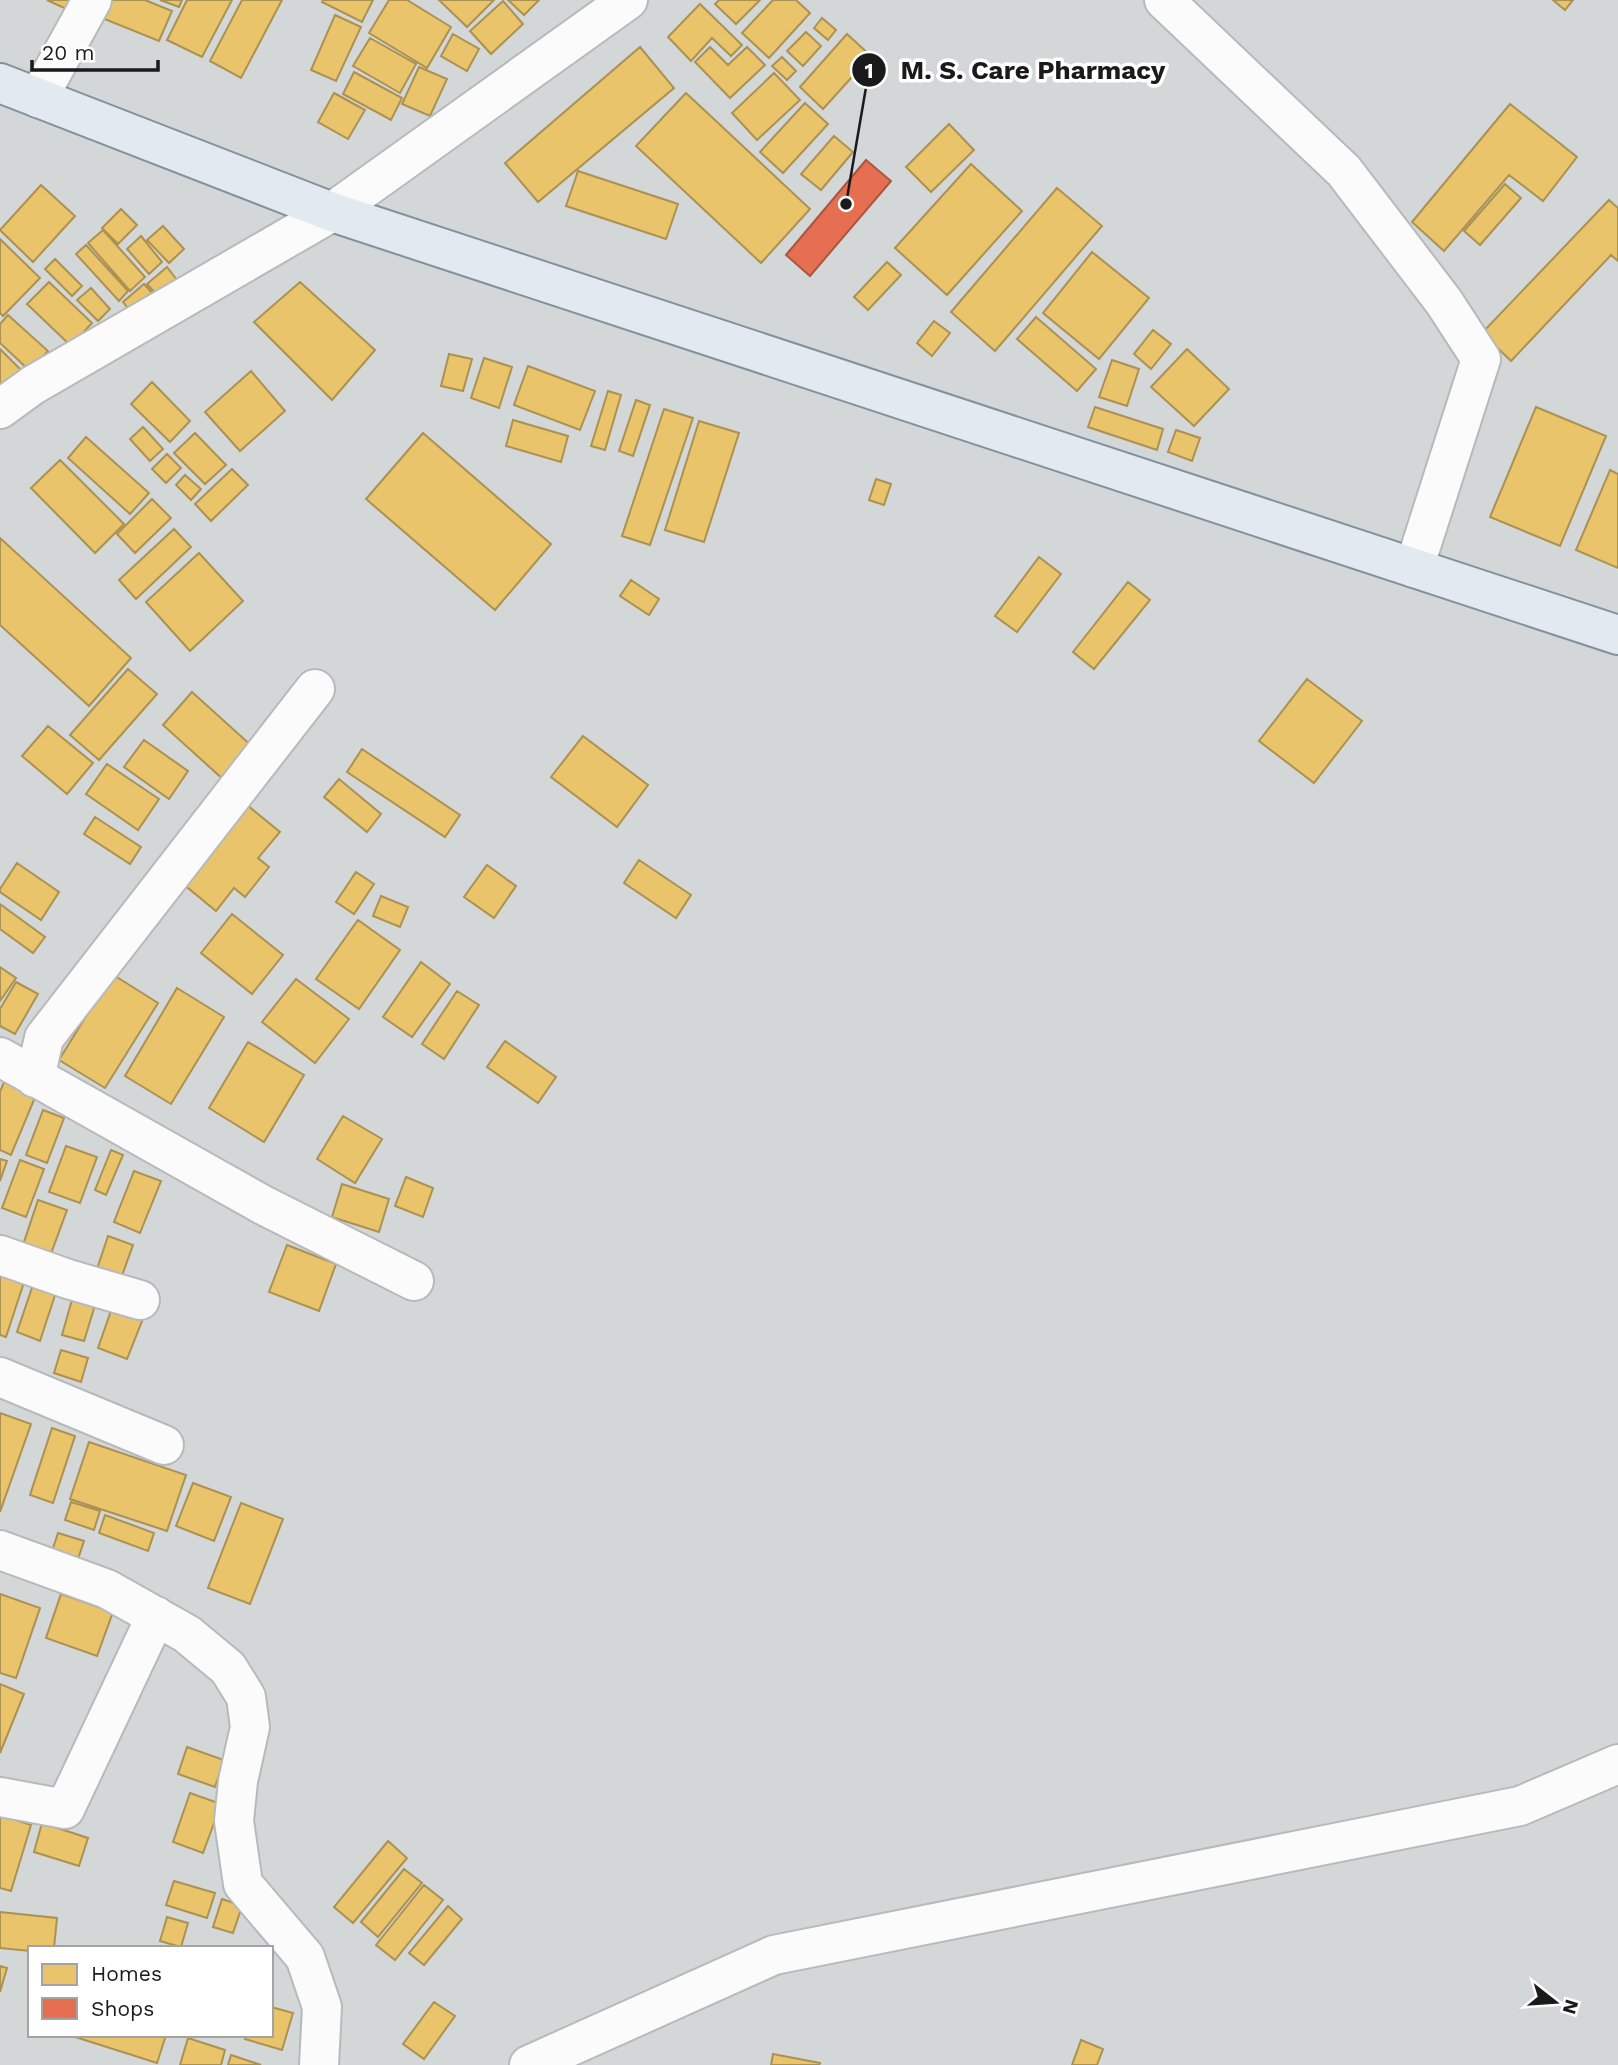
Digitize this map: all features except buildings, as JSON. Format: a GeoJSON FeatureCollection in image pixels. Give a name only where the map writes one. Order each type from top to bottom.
{"type":"FeatureCollection","features":[{"type":"Feature","properties":{"kind":"main road"},"geometry":{"type":"LineString","coordinates":[[0,83],[332,212],[1618,635]]}},
{"type":"Feature","properties":{"kind":"street"},"geometry":{"type":"LineString","coordinates":[[38,98],[92,0]]}},
{"type":"Feature","properties":{"kind":"street"},"geometry":{"type":"LineString","coordinates":[[0,409],[33,385],[332,212],[628,0]]}},
{"type":"Feature","properties":{"kind":"street"},"geometry":{"type":"LineString","coordinates":[[1164,0],[1344,172],[1444,302],[1481,359],[1415,568]]}},
{"type":"Feature","properties":{"kind":"street"},"geometry":{"type":"LineString","coordinates":[[35,1078],[44,1038],[316,689]]}},
{"type":"Feature","properties":{"kind":"street"},"geometry":{"type":"LineString","coordinates":[[0,1057],[262,1205],[414,1281]]}},
{"type":"Feature","properties":{"kind":"street"},"geometry":{"type":"LineString","coordinates":[[0,1255],[139,1300]]}},
{"type":"Feature","properties":{"kind":"street"},"geometry":{"type":"LineString","coordinates":[[0,1377],[164,1445]]}},
{"type":"Feature","properties":{"kind":"street"},"geometry":{"type":"LineString","coordinates":[[0,1550],[107,1589],[187,1634],[228,1668],[246,1697],[250,1727],[238,1781],[234,1821],[243,1884],[305,1957],[322,2007],[319,2065]]}},
{"type":"Feature","properties":{"kind":"street"},"geometry":{"type":"LineString","coordinates":[[0,1797],[65,1810],[156,1616]]}},
{"type":"Feature","properties":{"kind":"street"},"geometry":{"type":"LineString","coordinates":[[529,2065],[774,1955],[1520,1806],[1618,1764]]}},
{"type":"Feature","properties":{"kind":"shaded area"},"geometry":{"type":"Polygon","coordinates":[[[0,0],[1618,0],[1618,2065],[0,2065],[0,0]]]}},
{"type":"Feature","properties":{"kind":"place","name":"M. S. Care Pharmacy"},"geometry":{"type":"Point","coordinates":[846,204]}}]}
